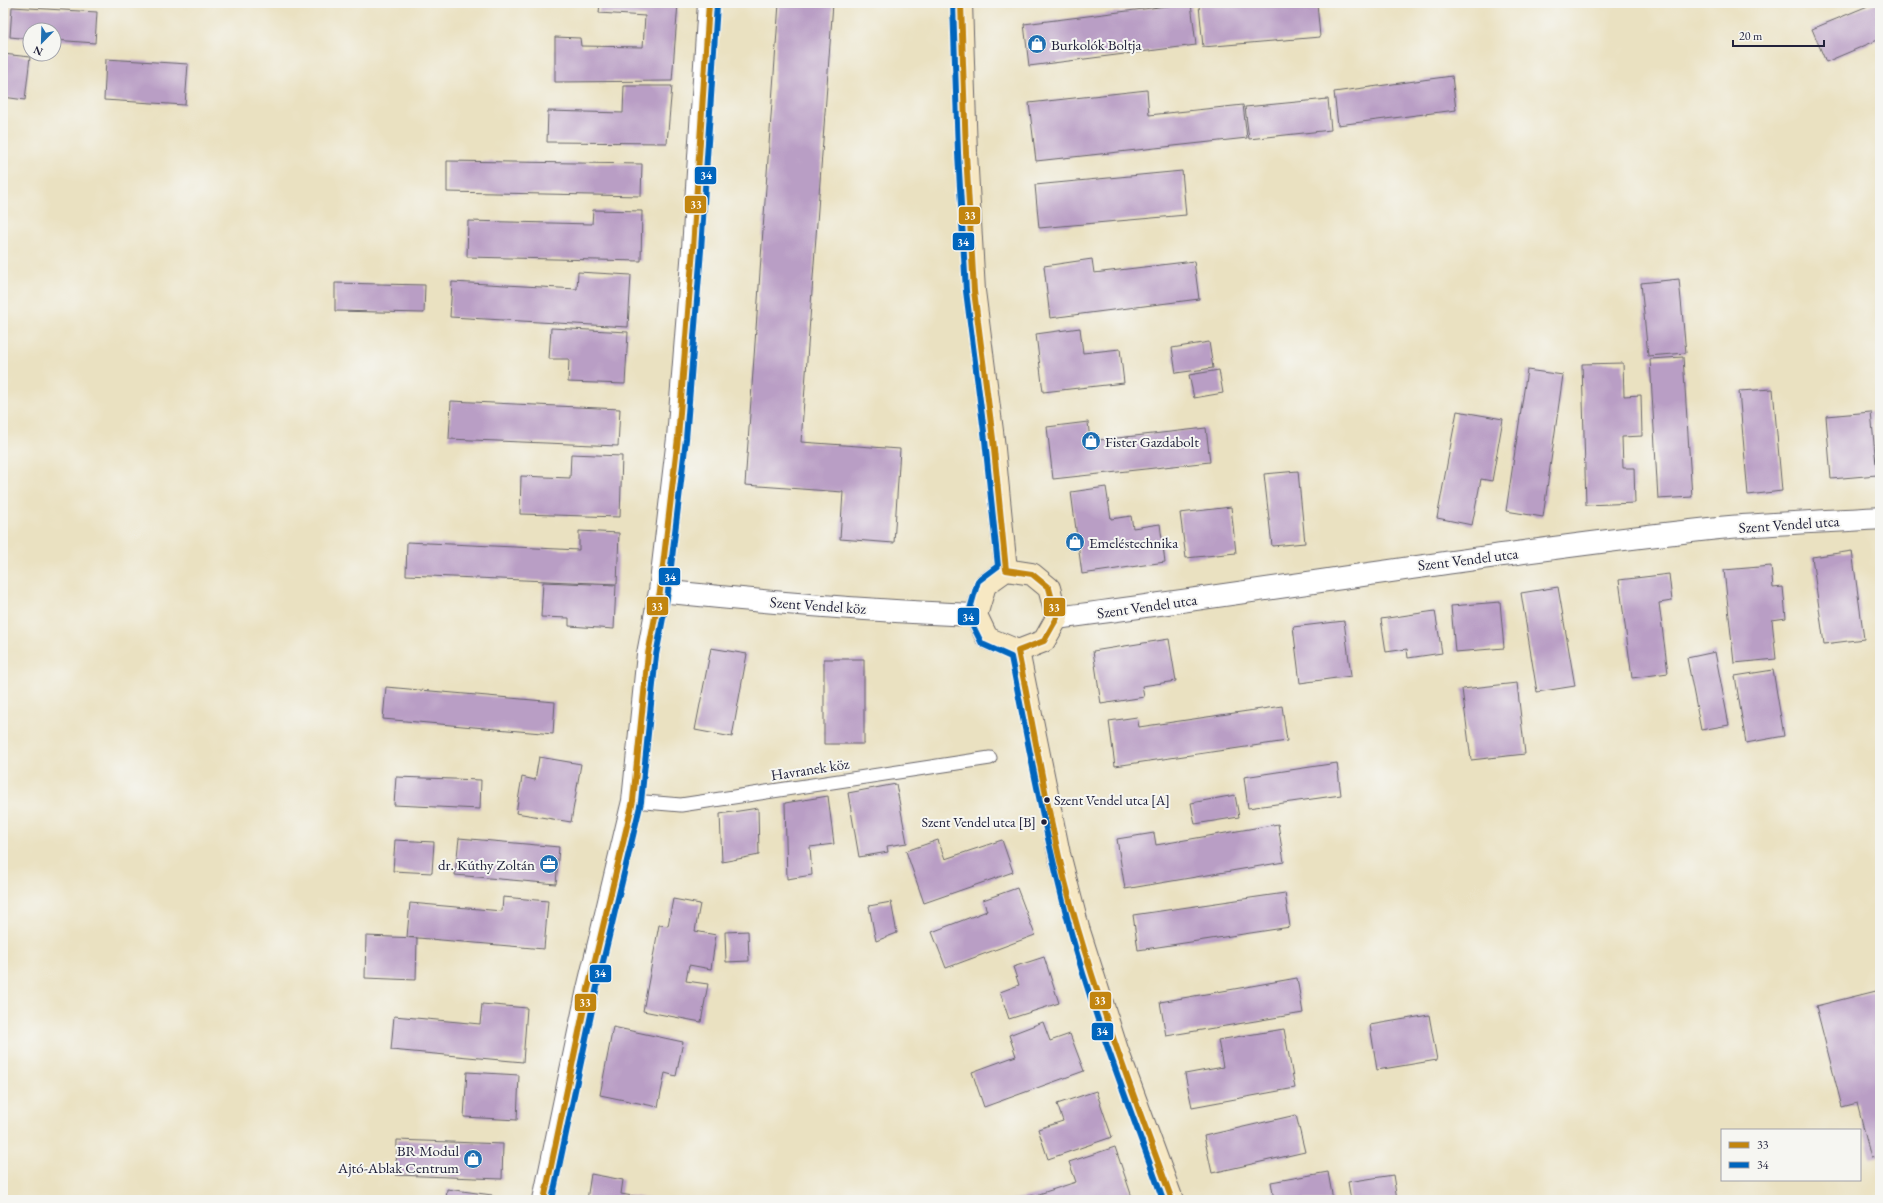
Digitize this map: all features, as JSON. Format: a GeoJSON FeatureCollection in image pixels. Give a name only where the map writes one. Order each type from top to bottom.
{"type":"FeatureCollection","features":[{"type":"Feature","properties":{"kind":"main road"},"geometry":{"type":"LineString","coordinates":[[961,3],[966,153],[974,291],[993,439],[1006,570]]}},
{"type":"Feature","properties":{"kind":"main road"},"geometry":{"type":"LineString","coordinates":[[1006,570],[1032,574],[1049,588],[1057,618],[1044,641],[1018,651],[987,638],[976,615],[985,585],[1006,570]]}},
{"type":"Feature","properties":{"kind":"main road"},"geometry":{"type":"LineString","coordinates":[[1018,651],[1059,854],[1078,928],[1117,1050],[1172,1200]]}},
{"type":"Feature","properties":{"kind":"street"},"geometry":{"type":"LineString","coordinates":[[544,1200],[588,989],[633,801],[648,654],[660,591],[678,438],[693,249],[709,3]]}},
{"type":"Feature","properties":{"kind":"street","name":"Szent Vendel utca"},"geometry":{"type":"LineString","coordinates":[[1057,618],[1151,606],[1401,568],[1712,529],[1880,518]]}},
{"type":"Feature","properties":{"kind":"street","name":"Szent Vendel köz"},"geometry":{"type":"LineString","coordinates":[[660,591],[745,600],[976,615]]}},
{"type":"Feature","properties":{"kind":"lane","name":"Havranek köz"},"geometry":{"type":"LineString","coordinates":[[633,801],[681,805],[990,758]]}},
{"type":"Feature","properties":{"kind":"building"},"geometry":{"type":"Polygon","coordinates":[[[600,3],[678,3],[672,81],[555,82],[555,37],[580,38],[581,46],[643,47],[645,16],[599,13],[600,3]]]}},
{"type":"Feature","properties":{"kind":"building"},"geometry":{"type":"Polygon","coordinates":[[[779,3],[833,3],[801,442],[900,449],[894,543],[840,539],[843,492],[745,485],[779,3]]]}},
{"type":"Feature","properties":{"kind":"building"},"geometry":{"type":"Polygon","coordinates":[[[1191,3],[1196,45],[1029,66],[1024,24],[1191,3]]]}},
{"type":"Feature","properties":{"kind":"building"},"geometry":{"type":"Polygon","coordinates":[[[1218,3],[1317,3],[1320,37],[1203,47],[1199,5],[1218,3]]]}},
{"type":"Feature","properties":{"kind":"building"},"geometry":{"type":"Polygon","coordinates":[[[1875,3],[1880,3],[1880,39],[1826,62],[1812,29],[1875,3]]]}},
{"type":"Feature","properties":{"kind":"building"},"geometry":{"type":"Polygon","coordinates":[[[12,7],[97,12],[95,43],[62,41],[62,22],[22,22],[22,38],[10,37],[12,7]]]}},
{"type":"Feature","properties":{"kind":"building"},"geometry":{"type":"Polygon","coordinates":[[[3,54],[22,56],[22,62],[29,62],[25,100],[3,97],[3,54]]]}},
{"type":"Feature","properties":{"kind":"building"},"geometry":{"type":"Polygon","coordinates":[[[106,59],[188,64],[185,105],[104,100],[106,59]]]}},
{"type":"Feature","properties":{"kind":"building"},"geometry":{"type":"Polygon","coordinates":[[[1452,76],[1456,110],[1338,125],[1334,92],[1452,76]]]}},
{"type":"Feature","properties":{"kind":"building"},"geometry":{"type":"Polygon","coordinates":[[[624,86],[672,86],[667,143],[547,142],[548,111],[623,113],[624,86]]]}},
{"type":"Feature","properties":{"kind":"building"},"geometry":{"type":"Polygon","coordinates":[[[1147,90],[1149,115],[1243,105],[1247,138],[1036,161],[1029,103],[1147,90]]]}},
{"type":"Feature","properties":{"kind":"building"},"geometry":{"type":"Polygon","coordinates":[[[1328,99],[1331,130],[1249,139],[1245,107],[1328,99]]]}},
{"type":"Feature","properties":{"kind":"building"},"geometry":{"type":"Polygon","coordinates":[[[447,161],[642,164],[641,196],[447,192],[447,161]]]}},
{"type":"Feature","properties":{"kind":"building"},"geometry":{"type":"Polygon","coordinates":[[[1182,171],[1186,215],[1039,228],[1035,185],[1182,171]]]}},
{"type":"Feature","properties":{"kind":"building"},"geometry":{"type":"Polygon","coordinates":[[[593,210],[642,211],[641,261],[467,257],[468,221],[592,224],[593,210]]]}},
{"type":"Feature","properties":{"kind":"building"},"geometry":{"type":"Polygon","coordinates":[[[1092,259],[1094,273],[1194,261],[1199,299],[1050,318],[1044,266],[1092,259]]]}},
{"type":"Feature","properties":{"kind":"building"},"geometry":{"type":"Polygon","coordinates":[[[578,272],[631,275],[628,327],[450,317],[452,282],[577,289],[578,272]]]}},
{"type":"Feature","properties":{"kind":"building"},"geometry":{"type":"Polygon","coordinates":[[[1679,279],[1686,353],[1648,356],[1641,283],[1679,279]]]}},
{"type":"Feature","properties":{"kind":"building"},"geometry":{"type":"Polygon","coordinates":[[[335,283],[425,285],[424,313],[335,311],[335,283]]]}},
{"type":"Feature","properties":{"kind":"building"},"geometry":{"type":"Polygon","coordinates":[[[551,328],[628,332],[625,384],[568,382],[569,359],[549,359],[551,328]]]}},
{"type":"Feature","properties":{"kind":"building"},"geometry":{"type":"Polygon","coordinates":[[[1080,328],[1083,353],[1120,349],[1124,383],[1043,392],[1036,334],[1080,328]]]}},
{"type":"Feature","properties":{"kind":"building"},"geometry":{"type":"Polygon","coordinates":[[[1209,342],[1213,368],[1176,373],[1172,348],[1209,342]]]}},
{"type":"Feature","properties":{"kind":"building"},"geometry":{"type":"Polygon","coordinates":[[[1683,357],[1692,497],[1658,499],[1650,359],[1683,357]]]}},
{"type":"Feature","properties":{"kind":"building"},"geometry":{"type":"Polygon","coordinates":[[[1623,363],[1624,396],[1641,395],[1642,436],[1622,437],[1623,468],[1634,468],[1635,503],[1586,505],[1582,364],[1623,363]]]}},
{"type":"Feature","properties":{"kind":"building"},"geometry":{"type":"Polygon","coordinates":[[[1219,370],[1223,393],[1194,398],[1189,375],[1219,370]]]}},
{"type":"Feature","properties":{"kind":"building"},"geometry":{"type":"Polygon","coordinates":[[[1527,370],[1563,375],[1543,517],[1506,511],[1527,370]]]}},
{"type":"Feature","properties":{"kind":"building"},"geometry":{"type":"Polygon","coordinates":[[[1773,389],[1782,491],[1748,495],[1739,391],[1773,389]]]}},
{"type":"Feature","properties":{"kind":"building"},"geometry":{"type":"Polygon","coordinates":[[[451,401],[620,409],[618,446],[449,439],[451,401]]]}},
{"type":"Feature","properties":{"kind":"building"},"geometry":{"type":"Polygon","coordinates":[[[1457,411],[1503,419],[1492,481],[1481,479],[1472,525],[1437,518],[1457,411]]]}},
{"type":"Feature","properties":{"kind":"building"},"geometry":{"type":"Polygon","coordinates":[[[1871,412],[1877,475],[1831,479],[1826,416],[1871,412]]]}},
{"type":"Feature","properties":{"kind":"building"},"geometry":{"type":"Polygon","coordinates":[[[1088,422],[1090,441],[1206,428],[1210,462],[1053,479],[1047,427],[1088,422]]]}},
{"type":"Feature","properties":{"kind":"building"},"geometry":{"type":"Polygon","coordinates":[[[571,454],[622,456],[620,517],[520,514],[521,476],[570,478],[571,454]]]}},
{"type":"Feature","properties":{"kind":"building"},"geometry":{"type":"Polygon","coordinates":[[[1298,471],[1305,543],[1272,546],[1264,474],[1298,471]]]}},
{"type":"Feature","properties":{"kind":"building"},"geometry":{"type":"Polygon","coordinates":[[[1106,487],[1111,519],[1131,516],[1133,528],[1160,524],[1165,562],[1082,574],[1071,492],[1106,487]]]}},
{"type":"Feature","properties":{"kind":"building"},"geometry":{"type":"Polygon","coordinates":[[[1231,507],[1236,553],[1186,558],[1180,513],[1231,507]]]}},
{"type":"Feature","properties":{"kind":"building"},"geometry":{"type":"Polygon","coordinates":[[[579,531],[619,533],[617,584],[406,575],[407,542],[579,550],[579,531]]]}},
{"type":"Feature","properties":{"kind":"building"},"geometry":{"type":"Polygon","coordinates":[[[1852,551],[1864,639],[1824,644],[1812,557],[1852,551]]]}},
{"type":"Feature","properties":{"kind":"building"},"geometry":{"type":"Polygon","coordinates":[[[1771,566],[1773,588],[1783,587],[1786,618],[1772,620],[1776,659],[1734,663],[1724,570],[1771,566]]]}},
{"type":"Feature","properties":{"kind":"building"},"geometry":{"type":"Polygon","coordinates":[[[1669,574],[1672,601],[1659,603],[1668,673],[1632,678],[1619,580],[1669,574]]]}},
{"type":"Feature","properties":{"kind":"building"},"geometry":{"type":"Polygon","coordinates":[[[543,582],[616,585],[614,629],[569,626],[569,618],[541,617],[543,582]]]}},
{"type":"Feature","properties":{"kind":"building"},"geometry":{"type":"Polygon","coordinates":[[[1558,587],[1575,686],[1537,692],[1521,593],[1558,587]]]}},
{"type":"Feature","properties":{"kind":"building"},"geometry":{"type":"Polygon","coordinates":[[[1500,602],[1504,648],[1455,652],[1451,606],[1500,602]]]}},
{"type":"Feature","properties":{"kind":"building"},"geometry":{"type":"Polygon","coordinates":[[[1435,611],[1442,653],[1408,658],[1407,649],[1386,652],[1381,619],[1435,611]]]}},
{"type":"Feature","properties":{"kind":"building"},"geometry":{"type":"Polygon","coordinates":[[[1344,621],[1351,676],[1300,683],[1293,627],[1344,621]]]}},
{"type":"Feature","properties":{"kind":"building"},"geometry":{"type":"Polygon","coordinates":[[[1169,639],[1176,681],[1142,686],[1144,697],[1101,704],[1093,651],[1169,639]]]}},
{"type":"Feature","properties":{"kind":"building"},"geometry":{"type":"Polygon","coordinates":[[[711,648],[747,654],[732,737],[695,730],[711,648]]]}},
{"type":"Feature","properties":{"kind":"building"},"geometry":{"type":"Polygon","coordinates":[[[1715,652],[1729,725],[1701,730],[1687,658],[1715,652]]]}},
{"type":"Feature","properties":{"kind":"building"},"geometry":{"type":"Polygon","coordinates":[[[824,659],[864,659],[864,744],[824,744],[824,659]]]}},
{"type":"Feature","properties":{"kind":"building"},"geometry":{"type":"Polygon","coordinates":[[[1773,670],[1784,736],[1746,743],[1735,676],[1773,670]]]}},
{"type":"Feature","properties":{"kind":"building"},"geometry":{"type":"Polygon","coordinates":[[[1517,683],[1525,754],[1471,760],[1462,689],[1517,683]]]}},
{"type":"Feature","properties":{"kind":"building"},"geometry":{"type":"Polygon","coordinates":[[[386,687],[555,702],[553,734],[383,719],[386,687]]]}},
{"type":"Feature","properties":{"kind":"building"},"geometry":{"type":"Polygon","coordinates":[[[1282,706],[1287,741],[1115,766],[1109,721],[1137,717],[1139,727],[1282,706]]]}},
{"type":"Feature","properties":{"kind":"building"},"geometry":{"type":"Polygon","coordinates":[[[539,757],[581,764],[571,822],[516,813],[522,777],[535,780],[539,757]]]}},
{"type":"Feature","properties":{"kind":"building"},"geometry":{"type":"Polygon","coordinates":[[[1337,763],[1341,795],[1248,808],[1244,777],[1337,763]]]}},
{"type":"Feature","properties":{"kind":"building"},"geometry":{"type":"Polygon","coordinates":[[[396,777],[481,780],[480,809],[394,805],[396,777]]]}},
{"type":"Feature","properties":{"kind":"building"},"geometry":{"type":"Polygon","coordinates":[[[896,784],[907,843],[887,846],[888,852],[859,857],[848,793],[896,784]]]}},
{"type":"Feature","properties":{"kind":"building"},"geometry":{"type":"Polygon","coordinates":[[[1235,795],[1239,817],[1195,824],[1191,803],[1235,795]]]}},
{"type":"Feature","properties":{"kind":"building"},"geometry":{"type":"Polygon","coordinates":[[[828,796],[834,844],[810,847],[812,875],[787,879],[785,803],[828,796]]]}},
{"type":"Feature","properties":{"kind":"building"},"geometry":{"type":"Polygon","coordinates":[[[758,808],[759,855],[722,862],[720,814],[758,808]]]}},
{"type":"Feature","properties":{"kind":"building"},"geometry":{"type":"Polygon","coordinates":[[[1278,824],[1284,862],[1125,889],[1117,839],[1154,833],[1156,845],[1278,824]]]}},
{"type":"Feature","properties":{"kind":"building"},"geometry":{"type":"Polygon","coordinates":[[[459,838],[559,847],[556,884],[455,875],[459,838]]]}},
{"type":"Feature","properties":{"kind":"building"},"geometry":{"type":"Polygon","coordinates":[[[395,840],[434,842],[432,873],[393,871],[395,840]]]}},
{"type":"Feature","properties":{"kind":"building"},"geometry":{"type":"Polygon","coordinates":[[[938,840],[945,859],[1002,840],[1013,872],[924,903],[906,851],[938,840]]]}},
{"type":"Feature","properties":{"kind":"building"},"geometry":{"type":"Polygon","coordinates":[[[1017,888],[1035,935],[946,968],[932,932],[987,911],[983,900],[1017,888]]]}},
{"type":"Feature","properties":{"kind":"building"},"geometry":{"type":"Polygon","coordinates":[[[1285,893],[1290,927],[1138,950],[1133,915],[1285,893]]]}},
{"type":"Feature","properties":{"kind":"building"},"geometry":{"type":"Polygon","coordinates":[[[503,897],[548,901],[544,949],[407,937],[410,903],[502,911],[503,897]]]}},
{"type":"Feature","properties":{"kind":"building"},"geometry":{"type":"Polygon","coordinates":[[[673,899],[700,904],[695,931],[716,935],[711,969],[689,965],[686,981],[708,984],[701,1022],[643,1011],[659,925],[668,926],[673,899]]]}},
{"type":"Feature","properties":{"kind":"building"},"geometry":{"type":"Polygon","coordinates":[[[891,902],[897,933],[876,941],[869,906],[891,902]]]}},
{"type":"Feature","properties":{"kind":"building"},"geometry":{"type":"Polygon","coordinates":[[[748,931],[749,961],[726,962],[725,932],[748,931]]]}},
{"type":"Feature","properties":{"kind":"building"},"geometry":{"type":"Polygon","coordinates":[[[366,936],[417,938],[416,980],[365,978],[366,936]]]}},
{"type":"Feature","properties":{"kind":"building"},"geometry":{"type":"Polygon","coordinates":[[[1044,957],[1059,1003],[1009,1019],[1000,992],[1019,985],[1013,967],[1044,957]]]}},
{"type":"Feature","properties":{"kind":"building"},"geometry":{"type":"Polygon","coordinates":[[[1297,978],[1303,1013],[1166,1036],[1160,1002],[1297,978]]]}},
{"type":"Feature","properties":{"kind":"building"},"geometry":{"type":"Polygon","coordinates":[[[1880,990],[1880,1156],[1871,1158],[1857,1103],[1842,1107],[1816,1006],[1880,990]]]}},
{"type":"Feature","properties":{"kind":"building"},"geometry":{"type":"Polygon","coordinates":[[[482,1004],[527,1008],[523,1062],[391,1050],[394,1016],[480,1024],[482,1004]]]}},
{"type":"Feature","properties":{"kind":"building"},"geometry":{"type":"Polygon","coordinates":[[[1429,1015],[1437,1060],[1377,1070],[1370,1025],[1429,1015]]]}},
{"type":"Feature","properties":{"kind":"building"},"geometry":{"type":"Polygon","coordinates":[[[1043,1022],[1050,1041],[1070,1034],[1084,1071],[984,1107],[972,1072],[1016,1056],[1009,1035],[1043,1022]]]}},
{"type":"Feature","properties":{"kind":"building"},"geometry":{"type":"Polygon","coordinates":[[[613,1027],[683,1042],[676,1076],[665,1073],[658,1107],[600,1095],[613,1027]]]}},
{"type":"Feature","properties":{"kind":"building"},"geometry":{"type":"Polygon","coordinates":[[[1284,1029],[1295,1088],[1192,1107],[1185,1074],[1223,1067],[1218,1040],[1284,1029]]]}},
{"type":"Feature","properties":{"kind":"building"},"geometry":{"type":"Polygon","coordinates":[[[467,1072],[519,1075],[517,1120],[464,1117],[467,1072]]]}},
{"type":"Feature","properties":{"kind":"building"},"geometry":{"type":"Polygon","coordinates":[[[1096,1091],[1112,1137],[1048,1159],[1038,1129],[1063,1121],[1057,1104],[1096,1091]]]}},
{"type":"Feature","properties":{"kind":"building"},"geometry":{"type":"Polygon","coordinates":[[[1296,1115],[1305,1152],[1212,1173],[1204,1136],[1296,1115]]]}},
{"type":"Feature","properties":{"kind":"building"},"geometry":{"type":"Polygon","coordinates":[[[397,1140],[503,1144],[502,1179],[396,1175],[397,1140]]]}},
{"type":"Feature","properties":{"kind":"building"},"geometry":{"type":"Polygon","coordinates":[[[1115,1147],[1133,1200],[1012,1200],[1039,1194],[1076,1182],[1069,1162],[1115,1147]]]}},
{"type":"Feature","properties":{"kind":"building"},"geometry":{"type":"Polygon","coordinates":[[[1328,1172],[1333,1200],[1274,1200],[1271,1182],[1328,1172]]]}},
{"type":"Feature","properties":{"kind":"building"},"geometry":{"type":"Polygon","coordinates":[[[591,1174],[623,1180],[621,1194],[650,1200],[587,1200],[591,1174]]]}},
{"type":"Feature","properties":{"kind":"building"},"geometry":{"type":"Polygon","coordinates":[[[1393,1175],[1397,1200],[1351,1200],[1348,1182],[1393,1175]]]}},
{"type":"Feature","properties":{"kind":"building"},"geometry":{"type":"Polygon","coordinates":[[[447,1189],[492,1195],[491,1200],[446,1200],[447,1189]]]}},
{"type":"Feature","properties":{"kind":"transit line","name":"33"},"geometry":{"type":"LineString","coordinates":[[544,1200],[588,989],[633,801],[648,654],[660,591],[678,438],[693,249],[709,3]]}},
{"type":"Feature","properties":{"kind":"transit line","name":"34"},"geometry":{"type":"LineString","coordinates":[[953,3],[958,153],[966,291],[985,440],[998,566],[978,581],[968,616],[982,644],[1011,657],[1031,759],[1070,929],[1102,1031],[1163,1200]]}},
{"type":"Feature","properties":{"kind":"transit line","name":"33"},"geometry":{"type":"LineString","coordinates":[[961,3],[966,153],[974,291],[993,439],[1006,570],[1032,574],[1049,588],[1057,618],[1044,641],[1018,651],[1052,826],[1068,895],[1088,963],[1111,1031],[1172,1200]]}},
{"type":"Feature","properties":{"kind":"transit line","name":"34"},"geometry":{"type":"LineString","coordinates":[[552,1200],[596,991],[641,802],[656,655],[668,592],[686,439],[701,250],[717,4]]}},
{"type":"Feature","properties":{"kind":"place","name":"Burkolók Boltja"},"geometry":{"type":"Point","coordinates":[1037,44]}},
{"type":"Feature","properties":{"kind":"place","name":"Fister Gazdabolt"},"geometry":{"type":"Point","coordinates":[1091,441]}},
{"type":"Feature","properties":{"kind":"place","name":"Emeléstechnika"},"geometry":{"type":"Point","coordinates":[1075,542]}},
{"type":"Feature","properties":{"kind":"place","name":"Szent Vendel utca [A]"},"geometry":{"type":"Point","coordinates":[1047,800]}},
{"type":"Feature","properties":{"kind":"place","name":"Szent Vendel utca [B]"},"geometry":{"type":"Point","coordinates":[1044,822]}},
{"type":"Feature","properties":{"kind":"place","name":"dr. Kúthy Zoltán"},"geometry":{"type":"Point","coordinates":[549,864]}},
{"type":"Feature","properties":{"kind":"place","name":"BR Modul Ajtó-Ablak Centrum"},"geometry":{"type":"Point","coordinates":[473,1159]}}]}
